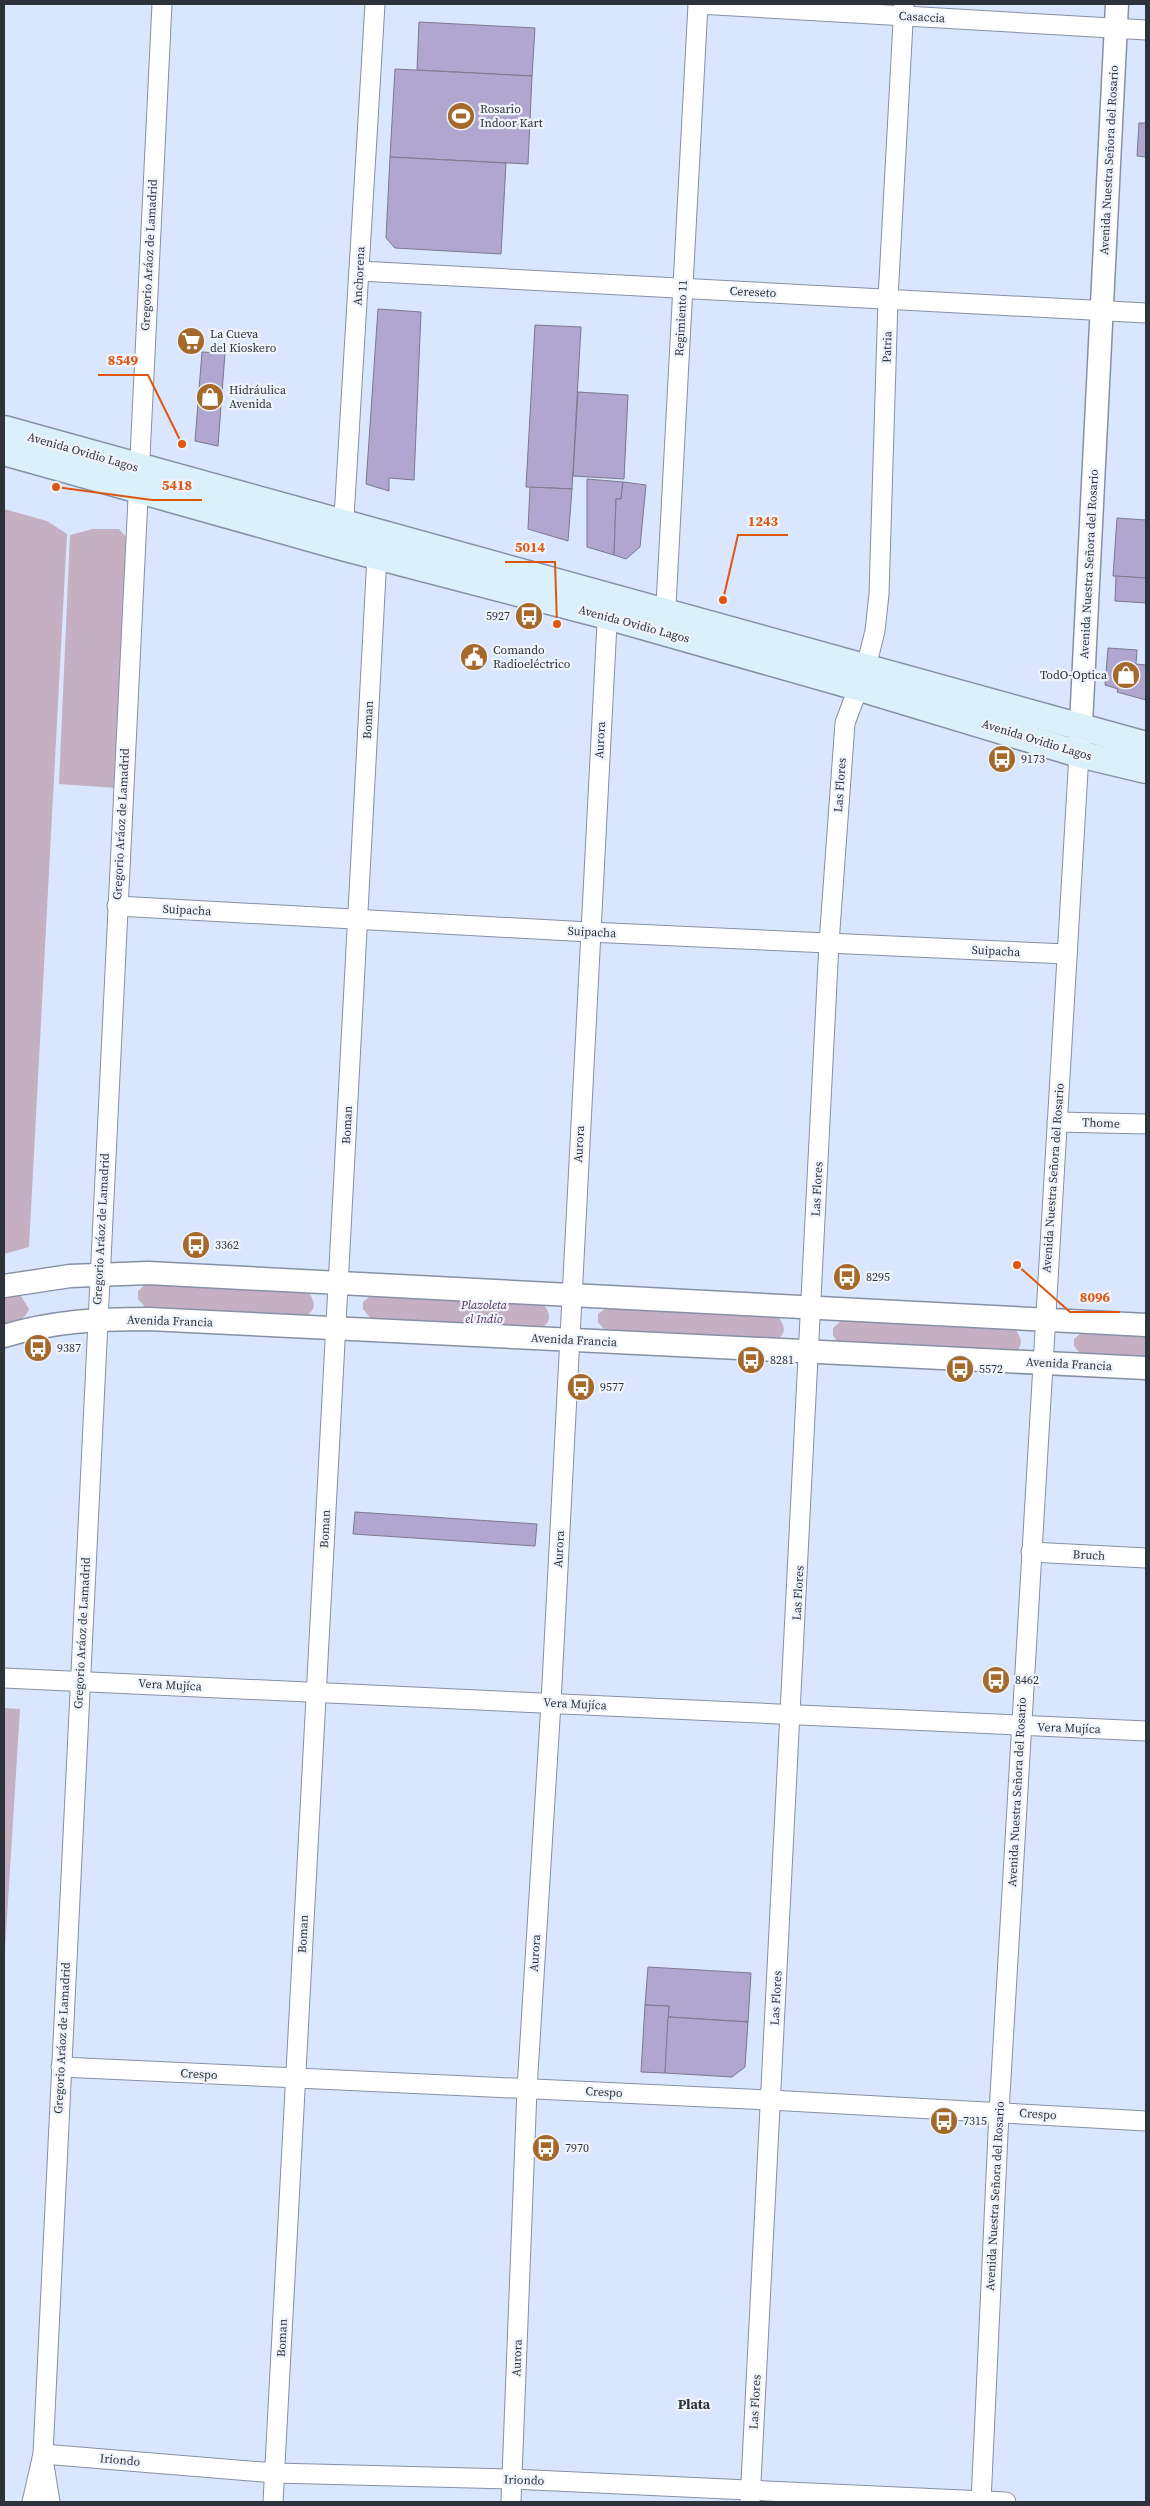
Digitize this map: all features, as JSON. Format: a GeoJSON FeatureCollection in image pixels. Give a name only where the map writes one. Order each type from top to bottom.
{"type":"FeatureCollection","features":[{"type":"Feature","properties":{"kind":"main road","name":"Avenida Ovidio Lagos"},"geometry":{"type":"LineString","coordinates":[[4,429],[138,478],[343,535],[862,677],[1146,745]]}},
{"type":"Feature","properties":{"kind":"main road","name":"Avenida Ovidio Lagos"},"geometry":{"type":"LineString","coordinates":[[4,452],[138,478]]}},
{"type":"Feature","properties":{"kind":"main road","name":"Avenida Ovidio Lagos"},"geometry":{"type":"LineString","coordinates":[[343,535],[377,556],[608,606]]}},
{"type":"Feature","properties":{"kind":"main road","name":"Avenida Ovidio Lagos"},"geometry":{"type":"LineString","coordinates":[[862,677],[1079,754],[1146,770]]}},
{"type":"Feature","properties":{"kind":"street","name":"Gregorio Aráoz de Lamadrid"},"geometry":{"type":"LineString","coordinates":[[32,2502],[43,2454],[162,4]]}},
{"type":"Feature","properties":{"kind":"street","name":"Anchorena"},"geometry":{"type":"LineString","coordinates":[[343,535],[375,4]]}},
{"type":"Feature","properties":{"kind":"street","name":"Casaccia"},"geometry":{"type":"LineString","coordinates":[[698,4],[903,10],[1146,30]]}},
{"type":"Feature","properties":{"kind":"street","name":"Regimiento 11"},"geometry":{"type":"LineString","coordinates":[[665,622],[698,4]]}},
{"type":"Feature","properties":{"kind":"street","name":"Avenida Nuestra Señora del Rosario"},"geometry":{"type":"LineString","coordinates":[[981,2501],[999,2112],[1044,1320],[1079,754],[1117,4]]}},
{"type":"Feature","properties":{"kind":"street","name":"Patria"},"geometry":{"type":"LineString","coordinates":[[862,677],[874,631],[879,594],[888,299],[903,10]]}},
{"type":"Feature","properties":{"kind":"street","name":"Cereseto"},"geometry":{"type":"LineString","coordinates":[[359,271],[1146,313]]}},
{"type":"Feature","properties":{"kind":"street","name":"Boman"},"geometry":{"type":"LineString","coordinates":[[273,2502],[377,556]]}},
{"type":"Feature","properties":{"kind":"street","name":"Aurora"},"geometry":{"type":"LineString","coordinates":[[511,2502],[527,2089],[551,1703],[589,932],[608,606]]}},
{"type":"Feature","properties":{"kind":"street","name":"Las Flores"},"geometry":{"type":"LineString","coordinates":[[751,2496],[770,2100],[792,1714],[829,943],[845,723],[862,677]]}},
{"type":"Feature","properties":{"kind":"street","name":"Suipacha"},"geometry":{"type":"LineString","coordinates":[[117,906],[589,932],[1067,954]]}},
{"type":"Feature","properties":{"kind":"street","name":"Thome"},"geometry":{"type":"LineString","coordinates":[[1056,1122],[1146,1124]]}},
{"type":"Feature","properties":{"kind":"street"},"geometry":{"type":"LineString","coordinates":[[4,1286],[37,1280],[100,1274],[148,1273],[1146,1325]]}},
{"type":"Feature","properties":{"kind":"street","name":"Avenida Francia"},"geometry":{"type":"LineString","coordinates":[[4,1336],[38,1326],[97,1319],[149,1318],[1146,1368]]}},
{"type":"Feature","properties":{"kind":"street","name":"Bruch"},"geometry":{"type":"LineString","coordinates":[[1031,1552],[1146,1558]]}},
{"type":"Feature","properties":{"kind":"street","name":"Vera Mujíca"},"geometry":{"type":"LineString","coordinates":[[4,1678],[1146,1731]]}},
{"type":"Feature","properties":{"kind":"street","name":"Crespo"},"geometry":{"type":"LineString","coordinates":[[61,2067],[770,2100],[1146,2121]]}},
{"type":"Feature","properties":{"kind":"street","name":"Gregorio Aráoz de Lamadrid"},"geometry":{"type":"LineString","coordinates":[[43,2454],[50,2502]]}},
{"type":"Feature","properties":{"kind":"street","name":"Iriondo"},"geometry":{"type":"LineString","coordinates":[[43,2454],[275,2473],[512,2479],[751,2496],[1006,2502]]}},
{"type":"Feature","properties":{"kind":"green space"},"geometry":{"type":"Polygon","coordinates":[[[4,509],[47,521],[67,534],[29,1247],[4,1254],[4,509]]]}},
{"type":"Feature","properties":{"kind":"green space"},"geometry":{"type":"Polygon","coordinates":[[[93,529],[119,529],[127,538],[116,788],[59,784],[70,535],[93,529]]]}},
{"type":"Feature","properties":{"kind":"green space"},"geometry":{"type":"Polygon","coordinates":[[[148,1282],[308,1292],[314,1305],[312,1311],[306,1316],[147,1309],[138,1299],[138,1291],[148,1282]]]}},
{"type":"Feature","properties":{"kind":"green space","name":"Plazoleta el Indio"},"geometry":{"type":"Polygon","coordinates":[[[374,1293],[543,1304],[548,1311],[549,1320],[541,1328],[372,1320],[363,1309],[363,1302],[374,1293]]]}},
{"type":"Feature","properties":{"kind":"green space"},"geometry":{"type":"Polygon","coordinates":[[[15,1294],[21,1296],[29,1309],[19,1321],[4,1326],[4,1296],[15,1294]]]}},
{"type":"Feature","properties":{"kind":"green space"},"geometry":{"type":"Polygon","coordinates":[[[609,1306],[778,1317],[784,1329],[780,1338],[776,1340],[607,1333],[598,1322],[598,1314],[609,1306]]]}},
{"type":"Feature","properties":{"kind":"green space"},"geometry":{"type":"Polygon","coordinates":[[[843,1319],[1015,1329],[1021,1342],[1017,1351],[1013,1353],[837,1342],[833,1335],[833,1328],[843,1319]]]}},
{"type":"Feature","properties":{"kind":"green space"},"geometry":{"type":"Polygon","coordinates":[[[1085,1330],[1146,1333],[1146,1360],[1083,1357],[1074,1346],[1074,1339],[1085,1330]]]}},
{"type":"Feature","properties":{"kind":"green space"},"geometry":{"type":"Polygon","coordinates":[[[4,1708],[20,1709],[4,1965],[4,1708]]]}},
{"type":"Feature","properties":{"kind":"building"},"geometry":{"type":"Polygon","coordinates":[[[419,22],[535,28],[532,76],[417,70],[419,22]]]}},
{"type":"Feature","properties":{"kind":"building"},"geometry":{"type":"Polygon","coordinates":[[[395,69],[532,76],[528,164],[390,157],[395,69]]]}},
{"type":"Feature","properties":{"kind":"building"},"geometry":{"type":"Polygon","coordinates":[[[1139,123],[1146,123],[1146,157],[1137,156],[1139,123]]]}},
{"type":"Feature","properties":{"kind":"building"},"geometry":{"type":"Polygon","coordinates":[[[390,157],[506,163],[501,254],[395,248],[386,238],[390,157]]]}},
{"type":"Feature","properties":{"kind":"building"},"geometry":{"type":"Polygon","coordinates":[[[378,309],[421,312],[414,480],[389,478],[389,491],[366,484],[378,309]]]}},
{"type":"Feature","properties":{"kind":"building"},"geometry":{"type":"Polygon","coordinates":[[[535,325],[581,327],[572,489],[526,487],[535,325]]]}},
{"type":"Feature","properties":{"kind":"building","name":"Hidráulica Avenida"},"geometry":{"type":"Polygon","coordinates":[[[202,352],[225,353],[218,446],[195,441],[202,352]]]}},
{"type":"Feature","properties":{"kind":"building"},"geometry":{"type":"Polygon","coordinates":[[[578,392],[628,395],[624,479],[573,476],[578,392]]]}},
{"type":"Feature","properties":{"kind":"building"},"geometry":{"type":"Polygon","coordinates":[[[587,479],[623,482],[621,499],[616,499],[614,555],[587,547],[587,479]]]}},
{"type":"Feature","properties":{"kind":"building"},"geometry":{"type":"Polygon","coordinates":[[[623,482],[646,485],[640,547],[626,559],[614,555],[616,499],[621,499],[623,482]]]}},
{"type":"Feature","properties":{"kind":"building"},"geometry":{"type":"Polygon","coordinates":[[[530,487],[572,489],[568,541],[528,529],[530,487]]]}},
{"type":"Feature","properties":{"kind":"building"},"geometry":{"type":"Polygon","coordinates":[[[1117,518],[1146,520],[1146,578],[1113,576],[1117,518]]]}},
{"type":"Feature","properties":{"kind":"building"},"geometry":{"type":"Polygon","coordinates":[[[1116,576],[1146,578],[1146,603],[1115,601],[1116,576]]]}},
{"type":"Feature","properties":{"kind":"building","name":"TodO-Optica"},"geometry":{"type":"Polygon","coordinates":[[[1108,648],[1137,650],[1136,664],[1146,665],[1146,700],[1117,692],[1118,689],[1105,685],[1108,648]]]}},
{"type":"Feature","properties":{"kind":"building"},"geometry":{"type":"Polygon","coordinates":[[[355,1512],[537,1524],[535,1546],[353,1534],[355,1512]]]}},
{"type":"Feature","properties":{"kind":"building"},"geometry":{"type":"Polygon","coordinates":[[[648,1967],[751,1973],[748,2022],[668,2017],[669,2006],[645,2005],[648,1967]]]}},
{"type":"Feature","properties":{"kind":"building"},"geometry":{"type":"Polygon","coordinates":[[[645,2005],[669,2006],[665,2073],[641,2072],[645,2005]]]}},
{"type":"Feature","properties":{"kind":"building"},"geometry":{"type":"Polygon","coordinates":[[[668,2017],[748,2022],[745,2067],[732,2077],[665,2073],[668,2017]]]}},
{"type":"Feature","properties":{"kind":"place","name":"Rosario Indoor Kart"},"geometry":{"type":"Point","coordinates":[461,116]}},
{"type":"Feature","properties":{"kind":"place","name":"La Cueva del Kioskero"},"geometry":{"type":"Point","coordinates":[191,341]}},
{"type":"Feature","properties":{"kind":"place","name":"Hidráulica Avenida"},"geometry":{"type":"Point","coordinates":[210,397]}},
{"type":"Feature","properties":{"kind":"place","name":"8549"},"geometry":{"type":"Point","coordinates":[182,444]}},
{"type":"Feature","properties":{"kind":"place","name":"5418"},"geometry":{"type":"Point","coordinates":[56,487]}},
{"type":"Feature","properties":{"kind":"place","name":"1243"},"geometry":{"type":"Point","coordinates":[723,600]}},
{"type":"Feature","properties":{"kind":"place","name":"5927"},"geometry":{"type":"Point","coordinates":[529,616]}},
{"type":"Feature","properties":{"kind":"place","name":"5014"},"geometry":{"type":"Point","coordinates":[557,624]}},
{"type":"Feature","properties":{"kind":"place","name":"Comando Radioeléctrico"},"geometry":{"type":"Point","coordinates":[474,657]}},
{"type":"Feature","properties":{"kind":"place","name":"TodO-Optica"},"geometry":{"type":"Point","coordinates":[1126,675]}},
{"type":"Feature","properties":{"kind":"place","name":"9173"},"geometry":{"type":"Point","coordinates":[1002,759]}},
{"type":"Feature","properties":{"kind":"place","name":"3362"},"geometry":{"type":"Point","coordinates":[196,1245]}},
{"type":"Feature","properties":{"kind":"place","name":"8096"},"geometry":{"type":"Point","coordinates":[1017,1265]}},
{"type":"Feature","properties":{"kind":"place","name":"8295"},"geometry":{"type":"Point","coordinates":[847,1277]}},
{"type":"Feature","properties":{"kind":"place","name":"9387"},"geometry":{"type":"Point","coordinates":[38,1348]}},
{"type":"Feature","properties":{"kind":"place","name":"8281"},"geometry":{"type":"Point","coordinates":[751,1360]}},
{"type":"Feature","properties":{"kind":"place","name":"5572"},"geometry":{"type":"Point","coordinates":[960,1369]}},
{"type":"Feature","properties":{"kind":"place","name":"9577"},"geometry":{"type":"Point","coordinates":[581,1387]}},
{"type":"Feature","properties":{"kind":"place","name":"8462"},"geometry":{"type":"Point","coordinates":[996,1680]}},
{"type":"Feature","properties":{"kind":"place","name":"7315"},"geometry":{"type":"Point","coordinates":[944,2121]}},
{"type":"Feature","properties":{"kind":"place","name":"7970"},"geometry":{"type":"Point","coordinates":[546,2148]}},
{"type":"Feature","properties":{"kind":"district","name":"Plata"},"geometry":{"type":"Point","coordinates":[694,2404]}}]}
